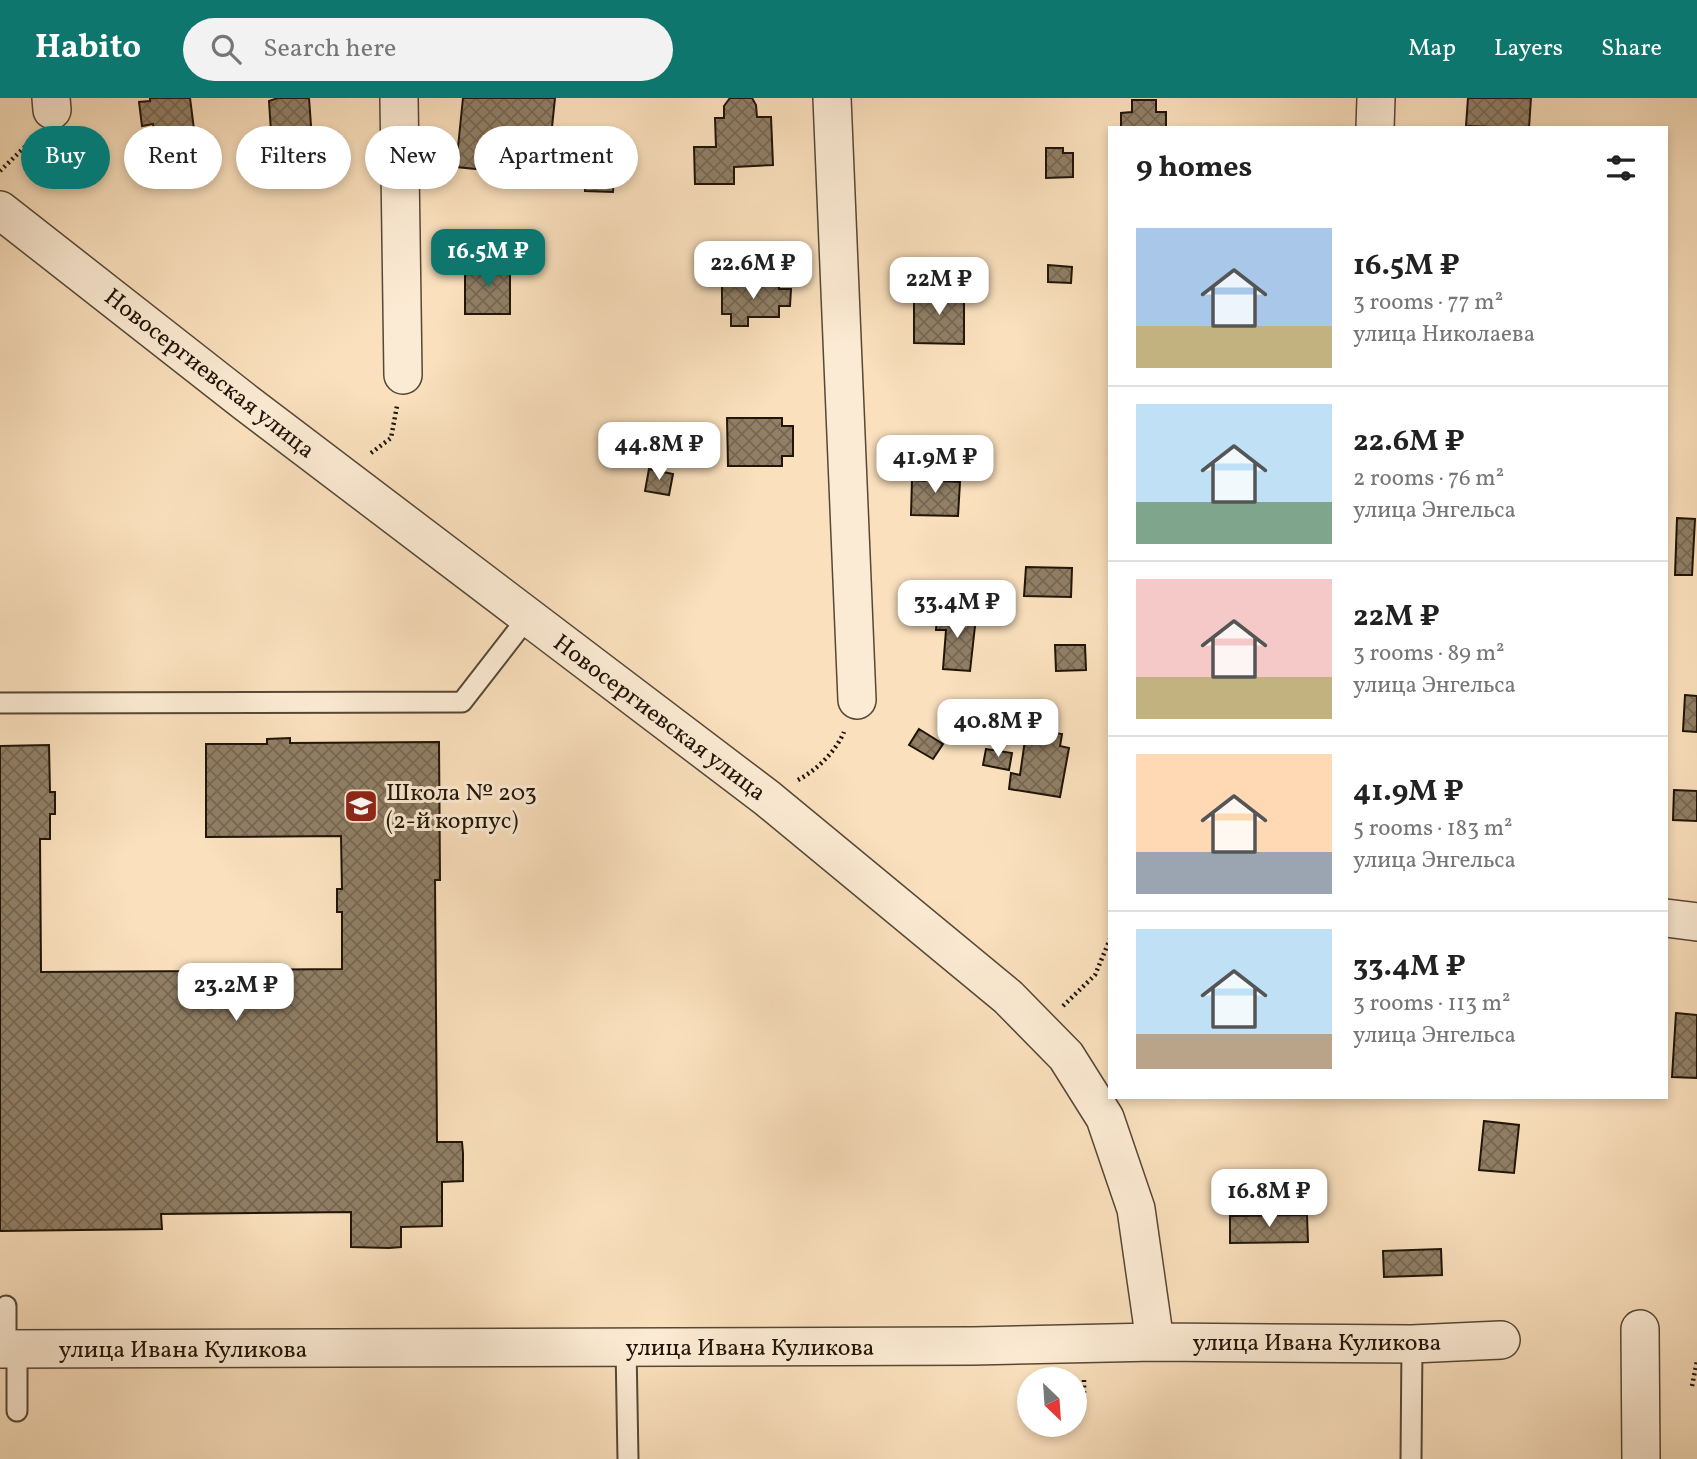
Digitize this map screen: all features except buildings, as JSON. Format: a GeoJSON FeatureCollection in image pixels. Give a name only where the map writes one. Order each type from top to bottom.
{"type":"FeatureCollection","features":[{"type":"Feature","properties":{"kind":"street"},"geometry":{"type":"LineString","coordinates":[[399,98],[403,374]]}},
{"type":"Feature","properties":{"kind":"street"},"geometry":{"type":"LineString","coordinates":[[832,98],[857,700]]}},
{"type":"Feature","properties":{"kind":"street"},"geometry":{"type":"LineString","coordinates":[[1375,126],[1376,98]]}},
{"type":"Feature","properties":{"kind":"street","name":"Новосергиевская улица"},"geometry":{"type":"LineString","coordinates":[[0,210],[340,474],[767,798],[999,989],[1037,1026],[1066,1056],[1105,1118],[1136,1209],[1155,1342]]}},
{"type":"Feature","properties":{"kind":"street"},"geometry":{"type":"LineString","coordinates":[[1668,918],[1697,922]]}},
{"type":"Feature","properties":{"kind":"street"},"geometry":{"type":"LineString","coordinates":[[1640,1329],[1641,1459]]}},
{"type":"Feature","properties":{"kind":"street","name":"улица Ивана Куликова"},"geometry":{"type":"LineString","coordinates":[[8,1349],[974,1346],[1155,1342],[1412,1344],[1500,1340]]}},
{"type":"Feature","properties":{"kind":"lane"},"geometry":{"type":"LineString","coordinates":[[0,703],[462,702],[528,617]]}},
{"type":"Feature","properties":{"kind":"lane"},"geometry":{"type":"LineString","coordinates":[[6,1306],[8,1349],[17,1411]]}},
{"type":"Feature","properties":{"kind":"lane"},"geometry":{"type":"LineString","coordinates":[[1411,1459],[1412,1344]]}},
{"type":"Feature","properties":{"kind":"lane"},"geometry":{"type":"LineString","coordinates":[[626,1347],[628,1459]]}},
{"type":"Feature","properties":{"kind":"path"},"geometry":{"type":"LineString","coordinates":[[0,171],[32,142],[52,104]]}},
{"type":"Feature","properties":{"kind":"path"},"geometry":{"type":"LineString","coordinates":[[340,474],[391,438],[403,374]]}},
{"type":"Feature","properties":{"kind":"path"},"geometry":{"type":"LineString","coordinates":[[767,798],[810,774],[839,743],[857,700]]}},
{"type":"Feature","properties":{"kind":"path"},"geometry":{"type":"LineString","coordinates":[[1037,1026],[1076,996],[1095,975],[1108,944]]}},
{"type":"Feature","properties":{"kind":"path"},"geometry":{"type":"LineString","coordinates":[[1692,1386],[1697,1361]]}},
{"type":"Feature","properties":{"kind":"place","name":"Школа № 203 (2-й корпус)"},"geometry":{"type":"Point","coordinates":[361,806]}}]}
